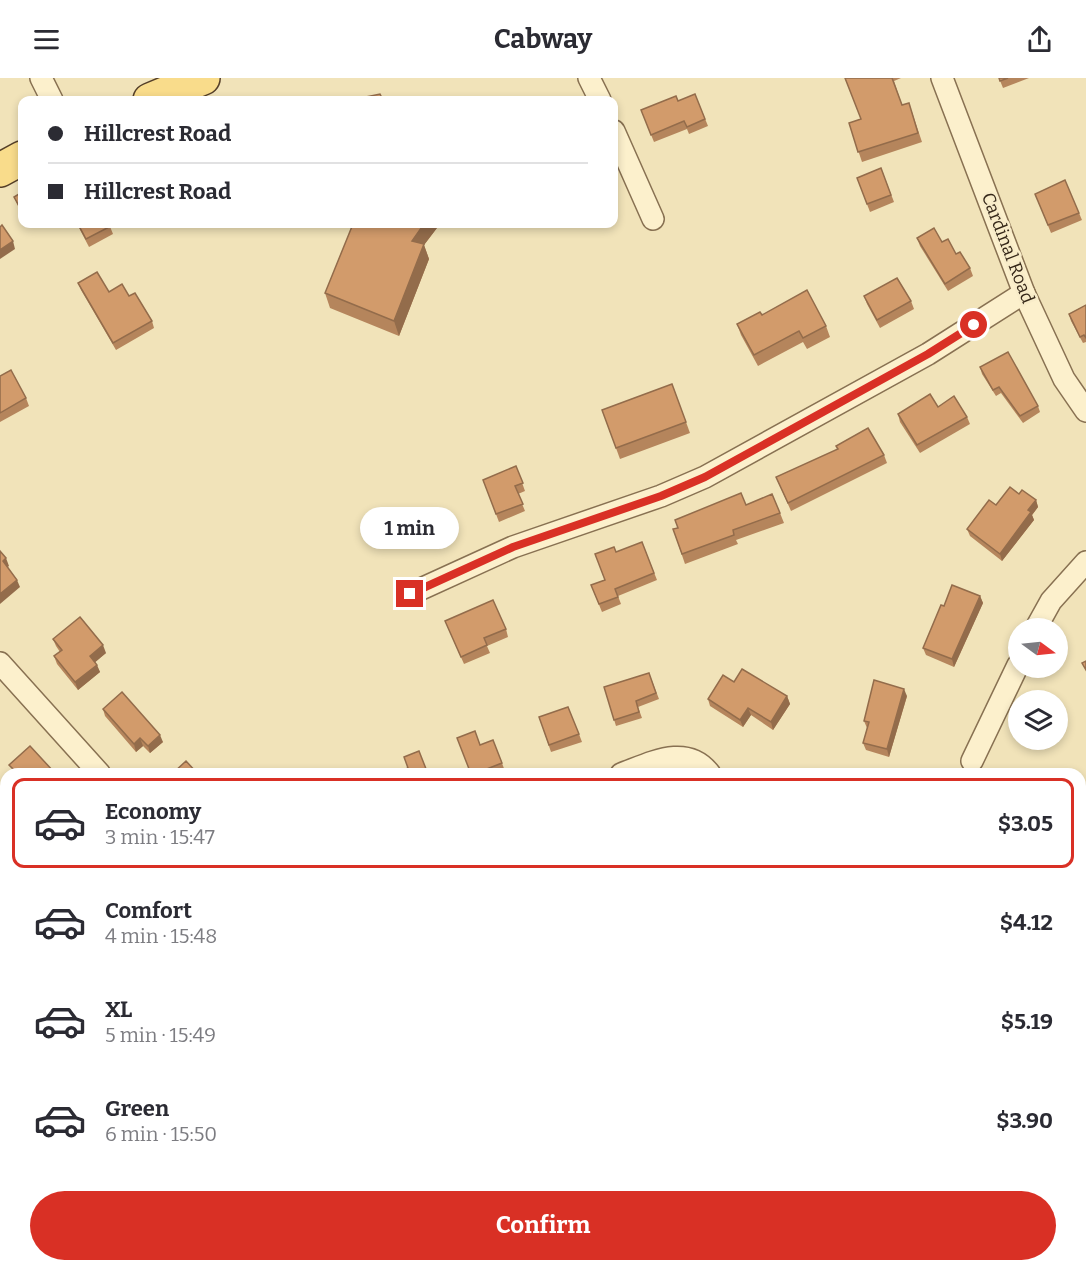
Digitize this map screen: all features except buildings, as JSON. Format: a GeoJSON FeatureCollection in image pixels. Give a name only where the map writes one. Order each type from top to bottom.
{"type":"FeatureCollection","features":[{"type":"Feature","properties":{"kind":"main road"},"geometry":{"type":"LineString","coordinates":[[159,96],[202,78]]}},
{"type":"Feature","properties":{"kind":"main road"},"geometry":{"type":"LineString","coordinates":[[0,170],[18,161]]}},
{"type":"Feature","properties":{"kind":"street"},"geometry":{"type":"LineString","coordinates":[[41,78],[50,96]]}},
{"type":"Feature","properties":{"kind":"street"},"geometry":{"type":"LineString","coordinates":[[589,78],[598,96]]}},
{"type":"Feature","properties":{"kind":"street","name":"Cardinal Road"},"geometry":{"type":"LineString","coordinates":[[942,78],[1024,293],[1064,379],[1086,411]]}},
{"type":"Feature","properties":{"kind":"street"},"geometry":{"type":"LineString","coordinates":[[618,140],[653,219]]}},
{"type":"Feature","properties":{"kind":"street"},"geometry":{"type":"LineString","coordinates":[[410,594],[513,547],[661,496],[705,477],[928,354],[1024,293]]}},
{"type":"Feature","properties":{"kind":"street"},"geometry":{"type":"LineString","coordinates":[[1041,618],[1050,601],[1086,562]]}},
{"type":"Feature","properties":{"kind":"street"},"geometry":{"type":"LineString","coordinates":[[0,663],[95,768]]}},
{"type":"Feature","properties":{"kind":"street"},"geometry":{"type":"LineString","coordinates":[[972,761],[1012,678]]}},
{"type":"Feature","properties":{"kind":"street"},"geometry":{"type":"LineString","coordinates":[[638,768],[663,759],[682,756],[698,761],[704,768]]}},
{"type":"Feature","properties":{"kind":"route"},"geometry":{"type":"LineString","coordinates":[[410,594],[513,547],[562,528],[661,496],[705,477],[928,354],[974,325]]}}]}
